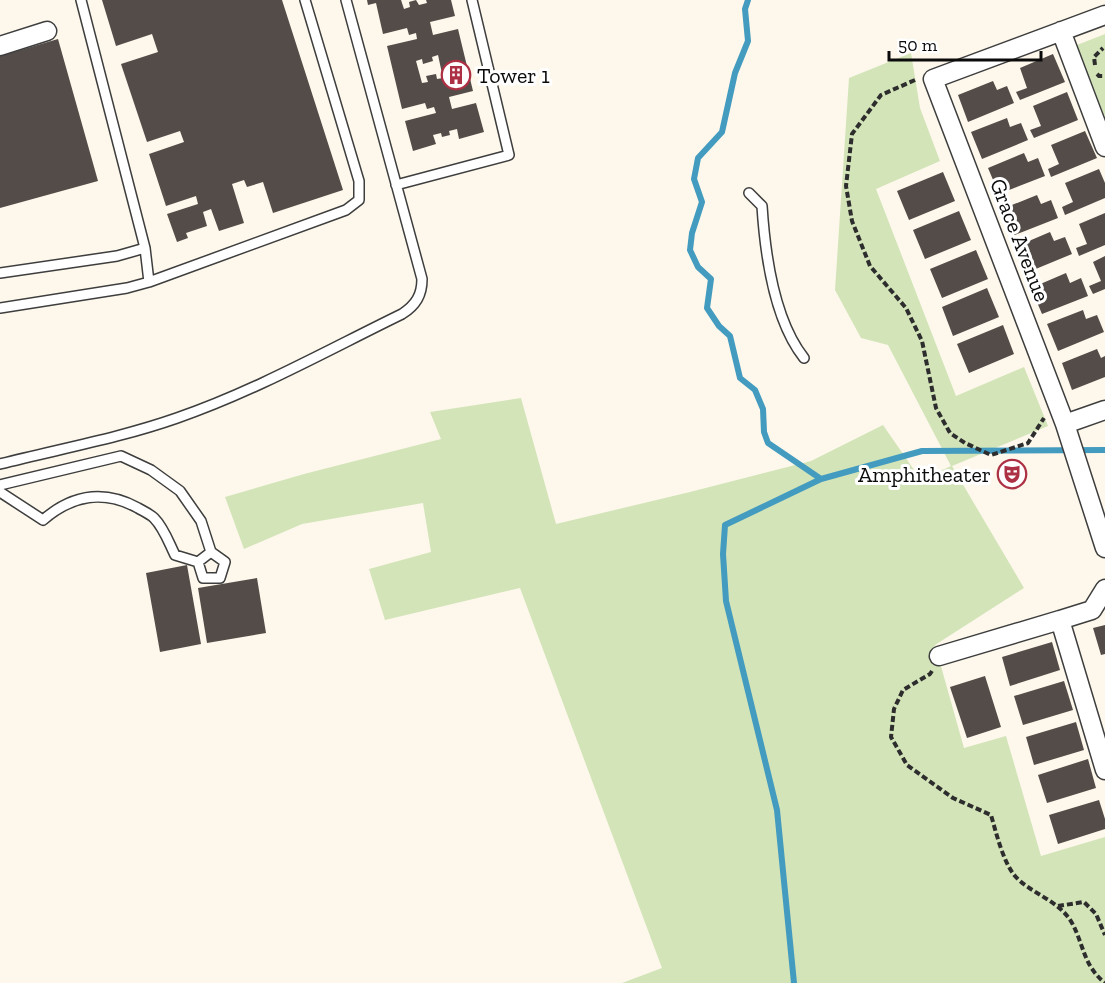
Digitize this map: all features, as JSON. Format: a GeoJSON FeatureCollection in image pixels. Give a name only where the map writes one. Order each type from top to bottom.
{"type":"FeatureCollection","features":[{"type":"Feature","properties":{"kind":"street"},"geometry":{"type":"LineString","coordinates":[[933,79],[1105,15]]}},
{"type":"Feature","properties":{"kind":"street"},"geometry":{"type":"LineString","coordinates":[[0,46],[47,31]]}},
{"type":"Feature","properties":{"kind":"street"},"geometry":{"type":"LineString","coordinates":[[1061,31],[1105,147]]}},
{"type":"Feature","properties":{"kind":"street","name":"Grace Avenue"},"geometry":{"type":"LineString","coordinates":[[933,79],[1065,424],[1105,548]]}},
{"type":"Feature","properties":{"kind":"street"},"geometry":{"type":"LineString","coordinates":[[1065,424],[1105,410]]}},
{"type":"Feature","properties":{"kind":"street"},"geometry":{"type":"LineString","coordinates":[[939,656],[1092,610],[1105,589]]}},
{"type":"Feature","properties":{"kind":"street"},"geometry":{"type":"LineString","coordinates":[[1060,620],[1105,770]]}},
{"type":"Feature","properties":{"kind":"lane"},"geometry":{"type":"LineString","coordinates":[[81,0],[145,248],[149,282]]}},
{"type":"Feature","properties":{"kind":"lane"},"geometry":{"type":"LineString","coordinates":[[0,308],[127,288],[149,282],[346,210],[359,200],[359,181],[305,0]]}},
{"type":"Feature","properties":{"kind":"lane"},"geometry":{"type":"LineString","coordinates":[[0,464],[146,427],[205,408],[409,309],[419,297],[422,279],[346,0]]}},
{"type":"Feature","properties":{"kind":"lane"},"geometry":{"type":"LineString","coordinates":[[396,185],[509,155],[472,0]]}},
{"type":"Feature","properties":{"kind":"lane"},"geometry":{"type":"LineString","coordinates":[[748,193],[762,206],[769,262],[781,310],[795,347],[804,358]]}},
{"type":"Feature","properties":{"kind":"lane"},"geometry":{"type":"LineString","coordinates":[[0,273],[117,256],[145,248]]}},
{"type":"Feature","properties":{"kind":"lane"},"geometry":{"type":"LineString","coordinates":[[0,484],[121,456],[152,470],[180,491],[201,520],[211,552],[225,562],[220,578],[202,578],[198,561]]}},
{"type":"Feature","properties":{"kind":"lane"},"geometry":{"type":"LineString","coordinates":[[0,492],[43,520],[58,507],[99,495],[125,501],[153,516],[175,555],[198,561],[211,552]]}},
{"type":"Feature","properties":{"kind":"path"},"geometry":{"type":"LineString","coordinates":[[1103,48],[1094,57],[1095,73],[1105,76]]}},
{"type":"Feature","properties":{"kind":"path"},"geometry":{"type":"LineString","coordinates":[[933,79],[922,77],[881,95],[852,134],[846,186],[852,221],[870,266],[906,308],[922,341],[936,408],[950,433],[991,455],[1028,443],[1042,419],[1057,405]]}},
{"type":"Feature","properties":{"kind":"path"},"geometry":{"type":"LineString","coordinates":[[939,656],[930,674],[903,690],[894,709],[891,737],[907,765],[953,798],[992,815],[1003,852],[1014,875],[1057,906],[1071,922],[1087,961],[1105,983]]}},
{"type":"Feature","properties":{"kind":"path"},"geometry":{"type":"LineString","coordinates":[[1057,906],[1084,902],[1096,914],[1105,935]]}},
{"type":"Feature","properties":{"kind":"green space"},"geometry":{"type":"Polygon","coordinates":[[[1105,34],[1105,120],[1077,45],[1105,34]]]}},
{"type":"Feature","properties":{"kind":"green space"},"geometry":{"type":"Polygon","coordinates":[[[911,53],[920,108],[940,161],[876,189],[956,396],[1024,367],[1048,426],[952,466],[1024,588],[935,645],[964,748],[1006,736],[1041,856],[1105,837],[1105,983],[622,983],[662,968],[520,588],[385,620],[369,569],[431,552],[423,503],[302,524],[244,549],[225,497],[441,439],[430,412],[521,398],[556,524],[811,461],[883,425],[921,480],[951,466],[888,345],[861,338],[835,290],[849,78],[911,53]]]}},
{"type":"Feature","properties":{"kind":"building"},"geometry":{"type":"Polygon","coordinates":[[[102,0],[282,0],[343,190],[273,213],[263,182],[247,187],[244,180],[232,184],[244,223],[219,231],[211,209],[203,212],[207,226],[186,233],[188,238],[177,242],[167,214],[198,204],[196,196],[166,206],[149,154],[184,142],[180,131],[147,142],[121,64],[158,52],[152,34],[116,46],[102,0]]]}},
{"type":"Feature","properties":{"kind":"building","name":"Tower 1"},"geometry":{"type":"Polygon","coordinates":[[[367,0],[401,0],[404,9],[410,7],[409,2],[416,0],[419,5],[427,3],[426,0],[451,0],[455,16],[430,22],[433,35],[458,29],[473,91],[449,97],[452,109],[476,103],[484,132],[459,139],[457,129],[449,131],[450,135],[442,137],[441,133],[433,135],[436,144],[413,151],[405,121],[436,113],[434,107],[427,109],[425,103],[402,109],[387,46],[417,39],[416,33],[409,35],[407,28],[383,34],[376,3],[368,5],[367,0]],[[438,55],[432,57],[433,61],[423,64],[422,59],[416,61],[422,83],[428,82],[426,76],[436,74],[437,79],[443,78],[438,55]]]}},
{"type":"Feature","properties":{"kind":"building"},"geometry":{"type":"Polygon","coordinates":[[[58,39],[98,181],[0,208],[0,56],[58,39]]]}},
{"type":"Feature","properties":{"kind":"building"},"geometry":{"type":"Polygon","coordinates":[[[1053,54],[1065,82],[1020,100],[1016,92],[1027,88],[1020,68],[1053,54]]]}},
{"type":"Feature","properties":{"kind":"building"},"geometry":{"type":"Polygon","coordinates":[[[993,81],[997,90],[1007,86],[1014,103],[968,122],[958,95],[993,81]]]}},
{"type":"Feature","properties":{"kind":"building"},"geometry":{"type":"Polygon","coordinates":[[[1067,92],[1078,120],[1034,138],[1030,130],[1041,126],[1033,106],[1067,92]]]}},
{"type":"Feature","properties":{"kind":"building"},"geometry":{"type":"Polygon","coordinates":[[[1007,118],[1010,127],[1021,123],[1028,140],[982,159],[971,132],[1007,118]]]}},
{"type":"Feature","properties":{"kind":"building"},"geometry":{"type":"Polygon","coordinates":[[[1085,131],[1097,158],[1051,177],[1048,169],[1059,164],[1051,145],[1085,131]]]}},
{"type":"Feature","properties":{"kind":"building"},"geometry":{"type":"Polygon","coordinates":[[[1024,153],[1028,162],[1038,158],[1045,176],[999,194],[988,168],[1024,153]]]}},
{"type":"Feature","properties":{"kind":"building"},"geometry":{"type":"Polygon","coordinates":[[[1099,169],[1105,183],[1105,198],[1065,215],[1062,207],[1073,202],[1065,183],[1099,169]]]}},
{"type":"Feature","properties":{"kind":"building"},"geometry":{"type":"Polygon","coordinates":[[[943,172],[955,201],[909,220],[897,191],[943,172]]]}},
{"type":"Feature","properties":{"kind":"building"},"geometry":{"type":"Polygon","coordinates":[[[1037,195],[1041,204],[1051,200],[1058,218],[1012,236],[1002,209],[1037,195]]]}},
{"type":"Feature","properties":{"kind":"building"},"geometry":{"type":"Polygon","coordinates":[[[959,211],[971,240],[925,259],[913,230],[959,211]]]}},
{"type":"Feature","properties":{"kind":"building"},"geometry":{"type":"Polygon","coordinates":[[[1105,213],[1105,245],[1079,256],[1076,248],[1087,244],[1079,224],[1105,213]]]}},
{"type":"Feature","properties":{"kind":"building"},"geometry":{"type":"Polygon","coordinates":[[[1050,232],[1054,241],[1065,237],[1072,254],[1026,273],[1015,247],[1050,232]]]}},
{"type":"Feature","properties":{"kind":"building"},"geometry":{"type":"Polygon","coordinates":[[[976,250],[988,279],[942,298],[930,269],[976,250]]]}},
{"type":"Feature","properties":{"kind":"building"},"geometry":{"type":"Polygon","coordinates":[[[1105,256],[1105,289],[1093,294],[1089,286],[1101,281],[1093,262],[1105,256]]]}},
{"type":"Feature","properties":{"kind":"building"},"geometry":{"type":"Polygon","coordinates":[[[1066,273],[1070,283],[1081,278],[1088,296],[1042,314],[1031,288],[1066,273]]]}},
{"type":"Feature","properties":{"kind":"building"},"geometry":{"type":"Polygon","coordinates":[[[987,288],[999,317],[953,336],[942,307],[987,288]]]}},
{"type":"Feature","properties":{"kind":"building"},"geometry":{"type":"Polygon","coordinates":[[[1083,310],[1086,319],[1097,315],[1104,332],[1058,351],[1047,324],[1083,310]]]}},
{"type":"Feature","properties":{"kind":"building"},"geometry":{"type":"Polygon","coordinates":[[[1003,325],[1014,354],[969,373],[957,344],[1003,325]]]}},
{"type":"Feature","properties":{"kind":"building"},"geometry":{"type":"Polygon","coordinates":[[[1097,349],[1101,358],[1105,356],[1105,377],[1072,390],[1062,363],[1097,349]]]}},
{"type":"Feature","properties":{"kind":"building"},"geometry":{"type":"Polygon","coordinates":[[[187,565],[201,644],[160,652],[146,573],[187,565]]]}},
{"type":"Feature","properties":{"kind":"building"},"geometry":{"type":"Polygon","coordinates":[[[257,578],[266,633],[207,643],[198,588],[257,578]]]}},
{"type":"Feature","properties":{"kind":"building"},"geometry":{"type":"Polygon","coordinates":[[[1105,625],[1105,654],[1101,655],[1093,628],[1105,625]]]}},
{"type":"Feature","properties":{"kind":"building"},"geometry":{"type":"Polygon","coordinates":[[[1052,642],[1060,670],[1010,686],[1002,657],[1052,642]]]}},
{"type":"Feature","properties":{"kind":"building"},"geometry":{"type":"Polygon","coordinates":[[[985,676],[1001,727],[967,738],[950,687],[985,676]]]}},
{"type":"Feature","properties":{"kind":"building"},"geometry":{"type":"Polygon","coordinates":[[[1064,681],[1073,710],[1023,725],[1014,696],[1064,681]]]}},
{"type":"Feature","properties":{"kind":"building"},"geometry":{"type":"Polygon","coordinates":[[[1076,722],[1084,750],[1034,765],[1026,737],[1076,722]]]}},
{"type":"Feature","properties":{"kind":"building"},"geometry":{"type":"Polygon","coordinates":[[[1088,759],[1096,788],[1047,803],[1038,775],[1088,759]]]}},
{"type":"Feature","properties":{"kind":"building"},"geometry":{"type":"Polygon","coordinates":[[[1099,800],[1105,819],[1105,829],[1058,844],[1049,815],[1099,800]]]}},
{"type":"Feature","properties":{"kind":"waterway"},"geometry":{"type":"LineString","coordinates":[[748,0],[745,9],[748,41],[735,73],[722,132],[698,158],[694,179],[702,202],[692,233],[690,250],[698,267],[711,279],[707,308],[719,326],[730,336],[740,378],[755,390],[763,409],[764,432],[768,443],[821,479],[922,451],[1105,450]]}},
{"type":"Feature","properties":{"kind":"waterway"},"geometry":{"type":"LineString","coordinates":[[794,983],[777,810],[726,601],[723,554],[725,525],[821,479]]}},
{"type":"Feature","properties":{"kind":"place","name":"Tower 1"},"geometry":{"type":"Point","coordinates":[456,75]}},
{"type":"Feature","properties":{"kind":"place","name":"Amphitheater"},"geometry":{"type":"Point","coordinates":[1012,474]}}]}
